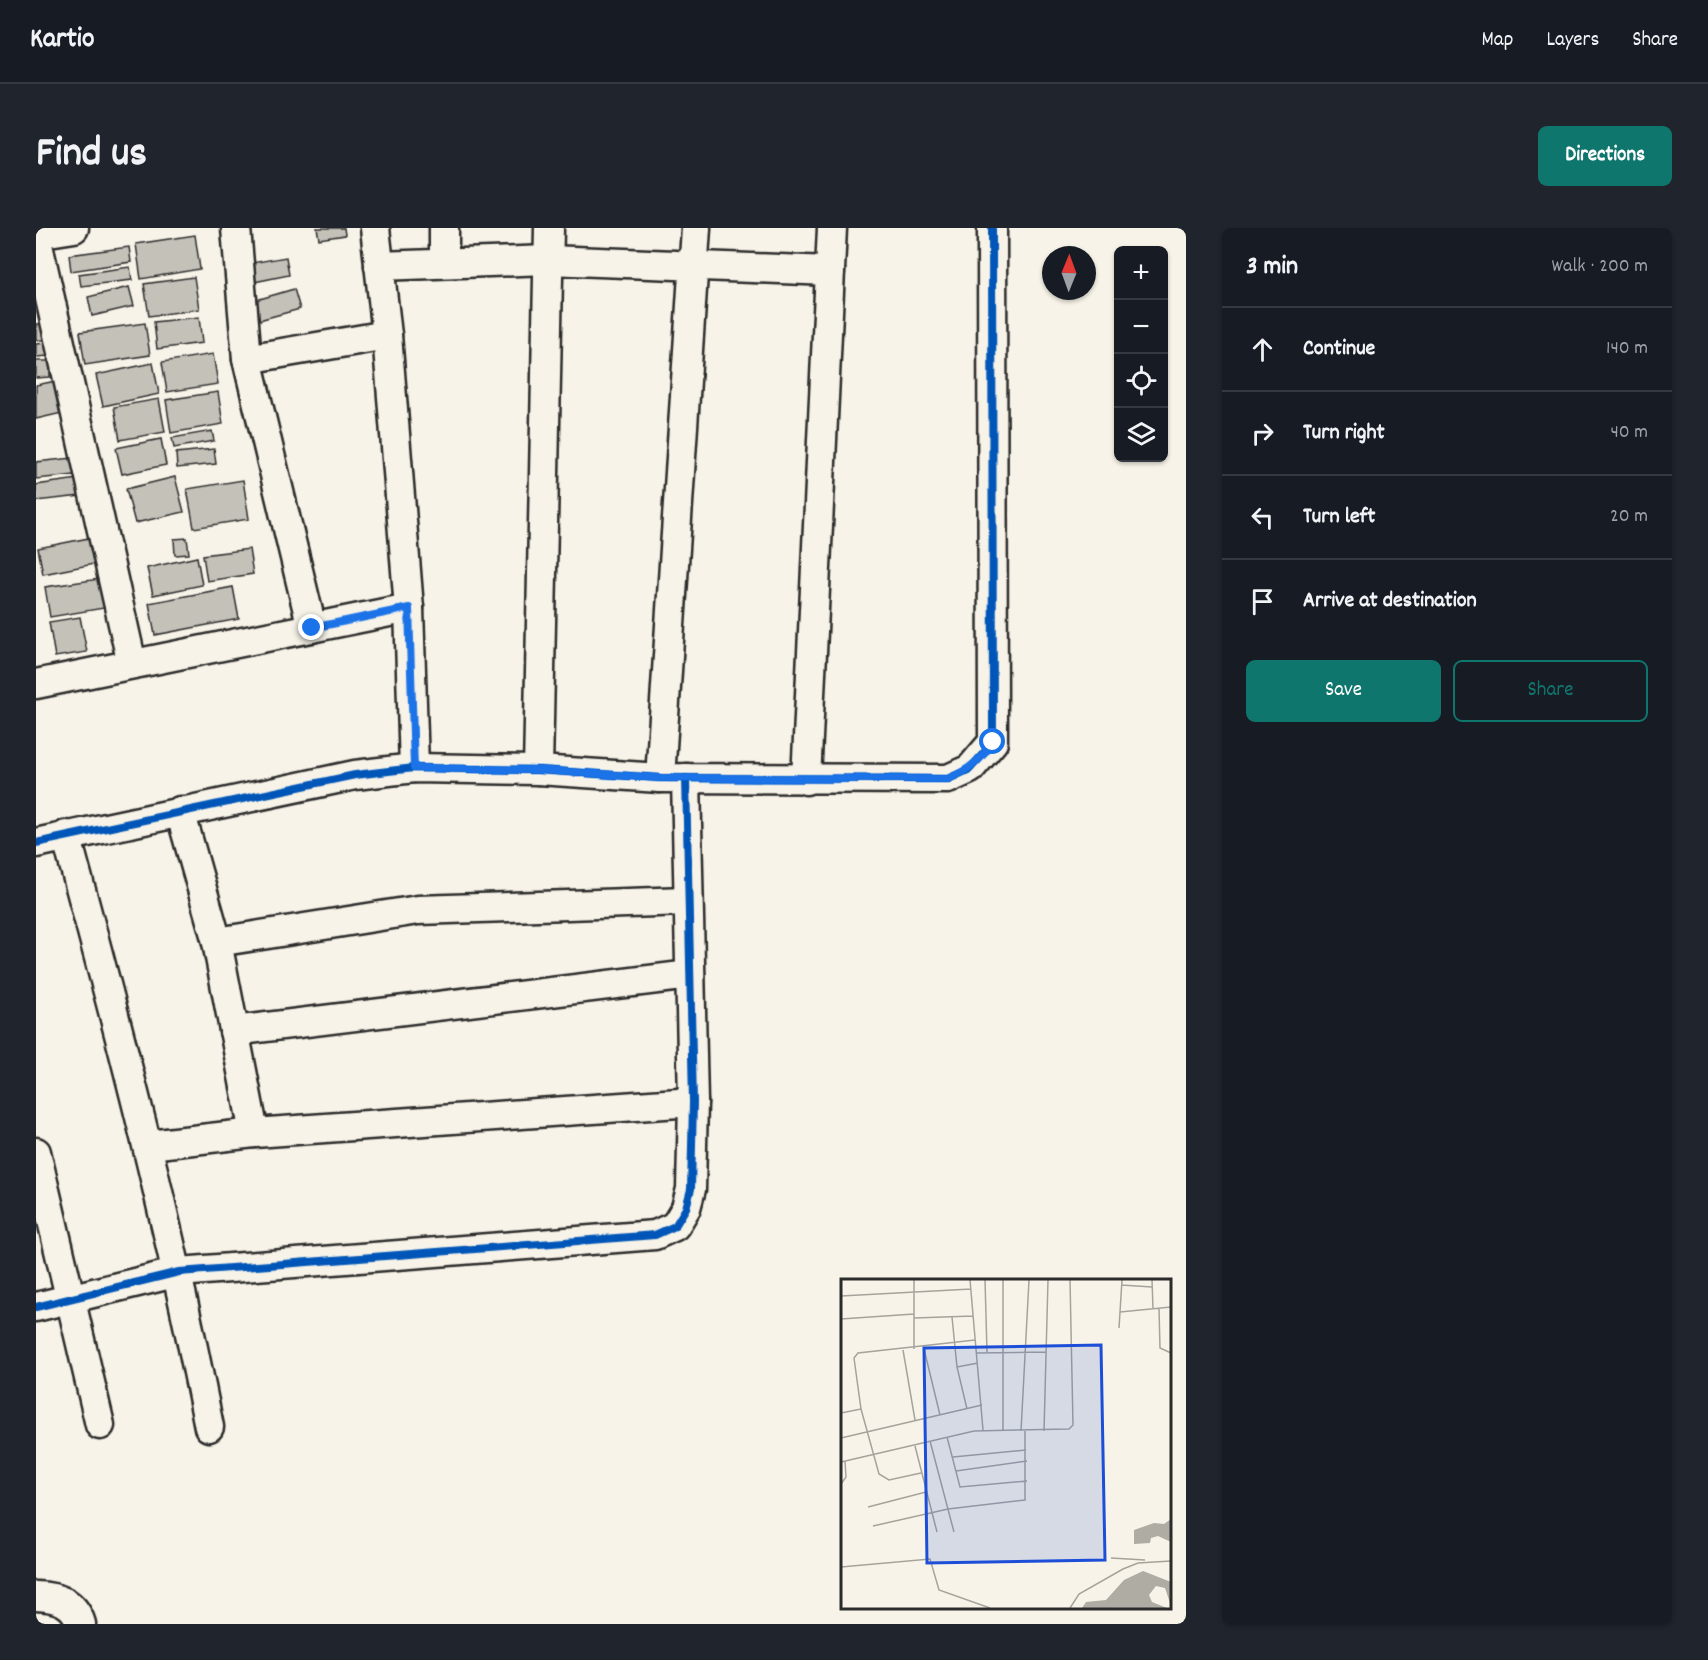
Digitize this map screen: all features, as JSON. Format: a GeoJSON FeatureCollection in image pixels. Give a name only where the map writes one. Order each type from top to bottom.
{"type":"FeatureCollection","features":[{"type":"Feature","properties":{"kind":"street"},"geometry":{"type":"LineString","coordinates":[[74,228],[36,235],[132,664]]}},
{"type":"Feature","properties":{"kind":"street"},"geometry":{"type":"LineString","coordinates":[[236,228],[247,359],[312,628]]}},
{"type":"Feature","properties":{"kind":"street"},"geometry":{"type":"LineString","coordinates":[[375,228],[387,335],[409,608],[414,768]]}},
{"type":"Feature","properties":{"kind":"street"},"geometry":{"type":"LineString","coordinates":[[444,228],[444,263]]}},
{"type":"Feature","properties":{"kind":"street"},"geometry":{"type":"LineString","coordinates":[[538,770],[549,228]]}},
{"type":"Feature","properties":{"kind":"street"},"geometry":{"type":"LineString","coordinates":[[36,1307],[179,1272],[654,1235],[675,1226],[686,1208],[691,1189],[693,1102],[687,901],[673,778],[696,228]]}},
{"type":"Feature","properties":{"kind":"street"},"geometry":{"type":"LineString","coordinates":[[806,780],[832,228]]}},
{"type":"Feature","properties":{"kind":"street"},"geometry":{"type":"LineString","coordinates":[[36,843],[356,775],[414,768],[538,770],[673,778],[806,780],[948,779],[970,769],[981,759],[993,742],[992,228]]}},
{"type":"Feature","properties":{"kind":"street"},"geometry":{"type":"LineString","coordinates":[[379,266],[548,260],[830,271]]}},
{"type":"Feature","properties":{"kind":"street"},"geometry":{"type":"LineString","coordinates":[[247,359],[387,335]]}},
{"type":"Feature","properties":{"kind":"street"},"geometry":{"type":"LineString","coordinates":[[36,684],[409,608]]}},
{"type":"Feature","properties":{"kind":"street"},"geometry":{"type":"LineString","coordinates":[[180,811],[217,942],[254,1133]]}},
{"type":"Feature","properties":{"kind":"street"},"geometry":{"type":"LineString","coordinates":[[66,835],[179,1272],[209,1427]]}},
{"type":"Feature","properties":{"kind":"street"},"geometry":{"type":"LineString","coordinates":[[217,942],[418,910],[687,901]]}},
{"type":"Feature","properties":{"kind":"street"},"geometry":{"type":"LineString","coordinates":[[234,1031],[690,975]]}},
{"type":"Feature","properties":{"kind":"street"},"geometry":{"type":"LineString","coordinates":[[148,1145],[254,1133],[693,1102]]}},
{"type":"Feature","properties":{"kind":"street"},"geometry":{"type":"LineString","coordinates":[[37,1158],[100,1425]]}},
{"type":"Feature","properties":{"kind":"street"},"geometry":{"type":"LineString","coordinates":[[36,1596],[57,1597],[73,1607],[81,1624]]}},
{"type":"Feature","properties":{"kind":"building"},"geometry":{"type":"Polygon","coordinates":[[[317,228],[344,228],[345,235],[319,239],[317,228]]]}},
{"type":"Feature","properties":{"kind":"building"},"geometry":{"type":"Polygon","coordinates":[[[195,235],[200,269],[141,279],[136,244],[195,235]]]}},
{"type":"Feature","properties":{"kind":"building"},"geometry":{"type":"Polygon","coordinates":[[[129,247],[131,262],[71,271],[69,255],[129,247]]]}},
{"type":"Feature","properties":{"kind":"building"},"geometry":{"type":"Polygon","coordinates":[[[286,257],[289,275],[254,282],[251,263],[286,257]]]}},
{"type":"Feature","properties":{"kind":"building"},"geometry":{"type":"Polygon","coordinates":[[[130,267],[132,280],[81,286],[79,274],[130,267]]]}},
{"type":"Feature","properties":{"kind":"building"},"geometry":{"type":"Polygon","coordinates":[[[194,277],[199,309],[149,316],[144,284],[194,277]]]}},
{"type":"Feature","properties":{"kind":"building"},"geometry":{"type":"Polygon","coordinates":[[[129,287],[134,306],[92,316],[88,297],[129,287]]]}},
{"type":"Feature","properties":{"kind":"building"},"geometry":{"type":"Polygon","coordinates":[[[294,289],[300,309],[259,320],[253,301],[294,289]]]}},
{"type":"Feature","properties":{"kind":"building"},"geometry":{"type":"Polygon","coordinates":[[[199,317],[202,343],[157,349],[154,322],[199,317]]]}},
{"type":"Feature","properties":{"kind":"building"},"geometry":{"type":"Polygon","coordinates":[[[145,323],[150,355],[85,365],[80,332],[145,323]]]}},
{"type":"Feature","properties":{"kind":"building"},"geometry":{"type":"Polygon","coordinates":[[[36,324],[43,324],[43,340],[36,340],[36,324]]]}},
{"type":"Feature","properties":{"kind":"building"},"geometry":{"type":"Polygon","coordinates":[[[47,343],[48,356],[36,357],[36,344],[47,343]]]}},
{"type":"Feature","properties":{"kind":"building"},"geometry":{"type":"Polygon","coordinates":[[[213,354],[218,384],[167,392],[162,362],[213,354]]]}},
{"type":"Feature","properties":{"kind":"building"},"geometry":{"type":"Polygon","coordinates":[[[36,361],[50,361],[50,377],[36,378],[36,361]]]}},
{"type":"Feature","properties":{"kind":"building"},"geometry":{"type":"Polygon","coordinates":[[[153,363],[159,394],[103,406],[96,375],[153,363]]]}},
{"type":"Feature","properties":{"kind":"building"},"geometry":{"type":"Polygon","coordinates":[[[56,381],[62,413],[36,419],[36,385],[56,381]]]}},
{"type":"Feature","properties":{"kind":"building"},"geometry":{"type":"Polygon","coordinates":[[[218,392],[223,424],[171,433],[166,400],[218,392]]]}},
{"type":"Feature","properties":{"kind":"building"},"geometry":{"type":"Polygon","coordinates":[[[159,399],[165,432],[120,440],[114,407],[159,399]]]}},
{"type":"Feature","properties":{"kind":"building"},"geometry":{"type":"Polygon","coordinates":[[[212,431],[214,441],[174,448],[172,438],[212,431]]]}},
{"type":"Feature","properties":{"kind":"building"},"geometry":{"type":"Polygon","coordinates":[[[161,439],[166,465],[122,474],[116,448],[161,439]]]}},
{"type":"Feature","properties":{"kind":"building"},"geometry":{"type":"Polygon","coordinates":[[[214,449],[216,464],[177,468],[176,453],[214,449]]]}},
{"type":"Feature","properties":{"kind":"building"},"geometry":{"type":"Polygon","coordinates":[[[73,458],[75,475],[36,479],[36,462],[73,458]]]}},
{"type":"Feature","properties":{"kind":"building"},"geometry":{"type":"Polygon","coordinates":[[[175,477],[184,512],[135,523],[126,489],[175,477]]]}},
{"type":"Feature","properties":{"kind":"building"},"geometry":{"type":"Polygon","coordinates":[[[78,479],[81,496],[36,501],[36,485],[78,479]]]}},
{"type":"Feature","properties":{"kind":"building"},"geometry":{"type":"Polygon","coordinates":[[[243,480],[249,519],[194,528],[187,489],[243,480]]]}},
{"type":"Feature","properties":{"kind":"building"},"geometry":{"type":"Polygon","coordinates":[[[89,538],[94,564],[43,574],[38,548],[89,538]]]}},
{"type":"Feature","properties":{"kind":"building"},"geometry":{"type":"Polygon","coordinates":[[[187,538],[189,554],[175,555],[174,539],[187,538]]]}},
{"type":"Feature","properties":{"kind":"building"},"geometry":{"type":"Polygon","coordinates":[[[249,549],[253,574],[207,581],[203,555],[249,549]]]}},
{"type":"Feature","properties":{"kind":"building"},"geometry":{"type":"Polygon","coordinates":[[[197,557],[202,585],[153,595],[147,568],[197,557]]]}},
{"type":"Feature","properties":{"kind":"building"},"geometry":{"type":"Polygon","coordinates":[[[99,579],[104,608],[50,617],[45,587],[99,579]]]}},
{"type":"Feature","properties":{"kind":"building"},"geometry":{"type":"Polygon","coordinates":[[[233,587],[239,619],[155,635],[149,603],[233,587]]]}},
{"type":"Feature","properties":{"kind":"building"},"geometry":{"type":"Polygon","coordinates":[[[80,617],[87,652],[55,657],[49,622],[80,617]]]}},
{"type":"Feature","properties":{"kind":"cycle path"},"geometry":{"type":"LineString","coordinates":[[36,843],[355,775],[414,768],[538,770],[660,778],[948,779],[970,769],[993,742],[992,228]]}},
{"type":"Feature","properties":{"kind":"cycle path"},"geometry":{"type":"LineString","coordinates":[[36,1307],[179,1272],[655,1235],[675,1226],[686,1208],[691,1189],[693,1102],[686,778]]}},
{"type":"Feature","properties":{"kind":"route"},"geometry":{"type":"LineString","coordinates":[[312,628],[409,608],[414,768],[538,770],[660,778],[948,779],[970,769],[981,759],[993,742]]}}]}
